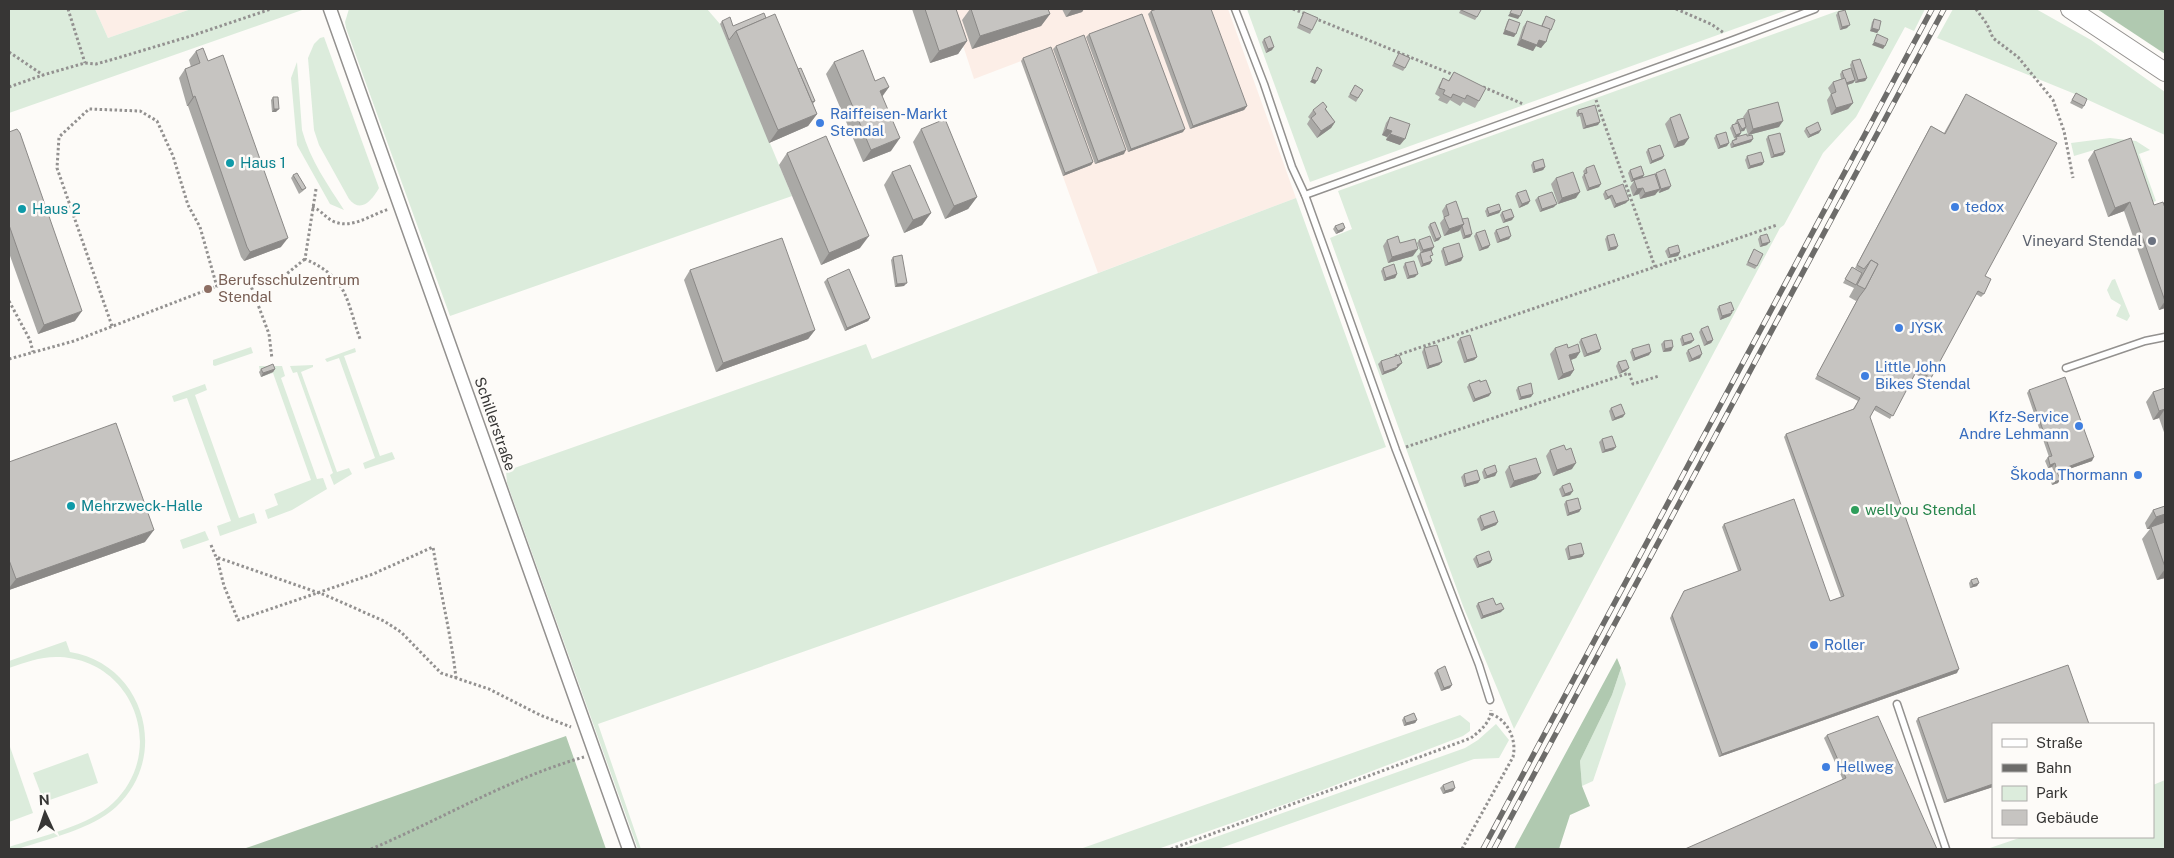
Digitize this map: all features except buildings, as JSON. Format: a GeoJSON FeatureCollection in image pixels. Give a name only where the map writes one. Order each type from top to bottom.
{"type":"FeatureCollection","features":[{"type":"Feature","properties":{"kind":"main road"},"geometry":{"type":"LineString","coordinates":[[2070,9],[2165,72]]}},
{"type":"Feature","properties":{"kind":"street","name":"Schillerstraße"},"geometry":{"type":"LineString","coordinates":[[330,9],[629,849]]}},
{"type":"Feature","properties":{"kind":"lane"},"geometry":{"type":"LineString","coordinates":[[1235,9],[1264,84],[1292,167],[1305,195],[1396,450],[1479,665],[1490,700]]}},
{"type":"Feature","properties":{"kind":"lane"},"geometry":{"type":"LineString","coordinates":[[1305,195],[1815,9]]}},
{"type":"Feature","properties":{"kind":"lane"},"geometry":{"type":"LineString","coordinates":[[2066,368],[2145,341],[2165,337]]}},
{"type":"Feature","properties":{"kind":"lane"},"geometry":{"type":"LineString","coordinates":[[1897,704],[1946,849]]}},
{"type":"Feature","properties":{"kind":"path"},"geometry":{"type":"LineString","coordinates":[[68,9],[85,63]]}},
{"type":"Feature","properties":{"kind":"path"},"geometry":{"type":"LineString","coordinates":[[9,88],[43,75],[85,63],[96,64],[192,36],[271,9]]}},
{"type":"Feature","properties":{"kind":"path"},"geometry":{"type":"LineString","coordinates":[[1293,9],[1456,76]]}},
{"type":"Feature","properties":{"kind":"path"},"geometry":{"type":"LineString","coordinates":[[1676,9],[1711,24],[1733,40]]}},
{"type":"Feature","properties":{"kind":"path"},"geometry":{"type":"LineString","coordinates":[[1976,9],[1987,24],[1993,38],[2018,57],[2053,100],[2064,131],[2073,178]]}},
{"type":"Feature","properties":{"kind":"path"},"geometry":{"type":"LineString","coordinates":[[9,52],[43,75]]}},
{"type":"Feature","properties":{"kind":"path"},"geometry":{"type":"LineString","coordinates":[[1474,83],[1519,101],[1534,112]]}},
{"type":"Feature","properties":{"kind":"path"},"geometry":{"type":"LineString","coordinates":[[1593,91],[1654,267]]}},
{"type":"Feature","properties":{"kind":"path"},"geometry":{"type":"LineString","coordinates":[[112,326],[57,168],[59,137],[90,110],[140,111],[157,121],[174,156],[188,205],[200,227],[217,287]]}},
{"type":"Feature","properties":{"kind":"path"},"geometry":{"type":"LineString","coordinates":[[9,359],[55,347],[238,278],[279,280],[305,259],[316,188]]}},
{"type":"Feature","properties":{"kind":"path"},"geometry":{"type":"LineString","coordinates":[[312,207],[322,212],[330,220],[342,224],[356,222],[390,209]]}},
{"type":"Feature","properties":{"kind":"path"},"geometry":{"type":"LineString","coordinates":[[1394,357],[1777,225]]}},
{"type":"Feature","properties":{"kind":"path"},"geometry":{"type":"LineString","coordinates":[[305,259],[330,272],[341,284],[360,339]]}},
{"type":"Feature","properties":{"kind":"path"},"geometry":{"type":"LineString","coordinates":[[248,278],[269,334],[272,359]]}},
{"type":"Feature","properties":{"kind":"path"},"geometry":{"type":"LineString","coordinates":[[9,301],[30,340],[33,352]]}},
{"type":"Feature","properties":{"kind":"path"},"geometry":{"type":"LineString","coordinates":[[1396,450],[1629,373],[1633,384],[1659,376]]}},
{"type":"Feature","properties":{"kind":"path"},"geometry":{"type":"LineString","coordinates":[[212,545],[224,586],[238,620],[372,574],[433,547],[443,607],[453,645],[456,678]]}},
{"type":"Feature","properties":{"kind":"path"},"geometry":{"type":"LineString","coordinates":[[216,557],[320,593],[384,620],[401,632],[441,673],[489,689],[540,715],[574,728]]}},
{"type":"Feature","properties":{"kind":"path"},"geometry":{"type":"LineString","coordinates":[[1171,849],[1472,738],[1483,728],[1491,714],[1490,700]]}},
{"type":"Feature","properties":{"kind":"path"},"geometry":{"type":"LineString","coordinates":[[1462,849],[1513,757],[1515,746],[1512,734],[1496,716],[1491,714]]}},
{"type":"Feature","properties":{"kind":"path"},"geometry":{"type":"LineString","coordinates":[[371,849],[470,803],[552,768],[585,757]]}},
{"type":"Feature","properties":{"kind":"shaded area"},"geometry":{"type":"Polygon","coordinates":[[[95,9],[191,9],[108,38],[95,9]]]}},
{"type":"Feature","properties":{"kind":"shaded area"},"geometry":{"type":"Polygon","coordinates":[[[951,9],[1228,9],[1296,198],[1098,273],[1021,61],[974,79],[951,9]]]}},
{"type":"Feature","properties":{"kind":"green space"},"geometry":{"type":"Polygon","coordinates":[[[9,9],[95,9],[108,38],[191,9],[305,9],[9,113],[9,9]]]}},
{"type":"Feature","properties":{"kind":"green space"},"geometry":{"type":"Polygon","coordinates":[[[349,9],[707,9],[720,24],[792,196],[450,316],[346,28],[345,22],[349,9]]]}},
{"type":"Feature","properties":{"kind":"green space"},"geometry":{"type":"Polygon","coordinates":[[[1247,9],[1790,9],[1310,182],[1247,9]]]}},
{"type":"Feature","properties":{"kind":"green space"},"geometry":{"type":"Polygon","coordinates":[[[1843,9],[1925,9],[1914,31],[1905,27],[1856,117],[1823,153],[1784,225],[1780,228],[1514,729],[1463,606],[1330,238],[1352,229],[1338,191],[1843,9]]]}},
{"type":"Feature","properties":{"kind":"green space"},"geometry":{"type":"Polygon","coordinates":[[[1953,9],[2036,9],[2091,40],[2165,92],[2165,135],[2075,94],[1937,38],[1953,9]]]}},
{"type":"Feature","properties":{"kind":"green space"},"geometry":{"type":"Polygon","coordinates":[[[2097,9],[2165,9],[2165,54],[2097,9]]]}},
{"type":"Feature","properties":{"kind":"green space"},"geometry":{"type":"Polygon","coordinates":[[[324,37],[379,188],[370,201],[362,205],[353,203],[349,199],[319,145],[314,130],[308,58],[314,44],[324,37]]]}},
{"type":"Feature","properties":{"kind":"green space"},"geometry":{"type":"Polygon","coordinates":[[[297,62],[302,130],[305,141],[320,172],[344,210],[330,204],[297,145],[291,78],[297,62]]]}},
{"type":"Feature","properties":{"kind":"green space"},"geometry":{"type":"Polygon","coordinates":[[[2110,138],[2136,141],[2150,150],[2139,154],[2156,201],[2145,205],[2097,157],[2094,150],[2074,156],[2071,143],[2110,138]]]}},
{"type":"Feature","properties":{"kind":"green space"},"geometry":{"type":"Polygon","coordinates":[[[1296,198],[1386,447],[598,724],[641,849],[638,849],[507,483],[506,471],[866,344],[872,359],[1296,198]]]}},
{"type":"Feature","properties":{"kind":"green space"},"geometry":{"type":"Polygon","coordinates":[[[2115,279],[2130,316],[2127,321],[2116,316],[2121,305],[2111,299],[2107,290],[2112,280],[2115,279]]]}},
{"type":"Feature","properties":{"kind":"green space"},"geometry":{"type":"Polygon","coordinates":[[[251,347],[253,353],[215,366],[213,365],[213,360],[251,347]]]}},
{"type":"Feature","properties":{"kind":"green space"},"geometry":{"type":"Polygon","coordinates":[[[355,348],[356,352],[344,356],[380,456],[392,452],[395,459],[365,469],[363,463],[375,458],[339,358],[327,362],[325,359],[355,348]]]}},
{"type":"Feature","properties":{"kind":"green space"},"geometry":{"type":"Polygon","coordinates":[[[313,365],[313,367],[301,372],[337,472],[349,468],[352,474],[334,485],[330,475],[333,473],[297,372],[293,373],[290,366],[313,365]]]}},
{"type":"Feature","properties":{"kind":"green space"},"geometry":{"type":"Polygon","coordinates":[[[259,366],[282,366],[285,376],[281,378],[317,479],[323,478],[327,489],[292,510],[268,519],[265,510],[278,505],[274,494],[311,480],[273,373],[261,377],[259,366]]]}},
{"type":"Feature","properties":{"kind":"green space"},"geometry":{"type":"Polygon","coordinates":[[[205,384],[207,390],[195,395],[239,518],[254,513],[257,523],[220,536],[217,526],[231,521],[187,398],[174,402],[172,396],[205,384]]]}},
{"type":"Feature","properties":{"kind":"green space"},"geometry":{"type":"Polygon","coordinates":[[[205,531],[209,540],[183,549],[180,540],[205,531]]]}},
{"type":"Feature","properties":{"kind":"green space"},"geometry":{"type":"Polygon","coordinates":[[[66,641],[70,652],[95,660],[116,674],[132,693],[141,715],[145,739],[142,763],[133,786],[116,807],[106,815],[69,832],[18,849],[9,849],[9,847],[78,824],[103,811],[113,803],[129,782],[138,759],[140,735],[135,712],[124,692],[108,674],[86,662],[60,657],[40,658],[9,668],[9,661],[66,641]]]}},
{"type":"Feature","properties":{"kind":"green space"},"geometry":{"type":"Polygon","coordinates":[[[1617,658],[1621,668],[1612,695],[1580,761],[1582,786],[1590,806],[1570,815],[1559,849],[1514,849],[1617,658]]]}},
{"type":"Feature","properties":{"kind":"green space"},"geometry":{"type":"Polygon","coordinates":[[[1621,668],[1626,684],[1593,781],[1582,786],[1580,761],[1612,695],[1621,668]]]}},
{"type":"Feature","properties":{"kind":"green space"},"geometry":{"type":"Polygon","coordinates":[[[1460,715],[1470,723],[1470,731],[1463,736],[1294,801],[1158,849],[1080,849],[1460,715]]]}},
{"type":"Feature","properties":{"kind":"green space"},"geometry":{"type":"Polygon","coordinates":[[[1496,724],[1509,740],[1499,758],[1474,759],[1218,849],[1182,849],[1465,748],[1478,740],[1496,724]]]}},
{"type":"Feature","properties":{"kind":"green space"},"geometry":{"type":"Polygon","coordinates":[[[566,736],[606,849],[243,849],[255,845],[566,736]]]}},
{"type":"Feature","properties":{"kind":"green space"},"geometry":{"type":"Polygon","coordinates":[[[9,744],[33,813],[9,822],[9,744]]]}},
{"type":"Feature","properties":{"kind":"green space"},"geometry":{"type":"Polygon","coordinates":[[[88,753],[98,783],[44,802],[33,773],[88,753]]]}},
{"type":"Feature","properties":{"kind":"green space"},"geometry":{"type":"Polygon","coordinates":[[[2165,780],[2165,849],[1987,849],[2019,838],[2154,838],[2154,785],[2165,780]]]}},
{"type":"Feature","properties":{"kind":"railway"},"geometry":{"type":"LineString","coordinates":[[1483,849],[1932,9]]}},
{"type":"Feature","properties":{"kind":"railway"},"geometry":{"type":"LineString","coordinates":[[1494,849],[1944,9]]}},
{"type":"Feature","properties":{"kind":"place","name":"Raiffeisen-Markt Stendal"},"geometry":{"type":"Point","coordinates":[820,123]}},
{"type":"Feature","properties":{"kind":"place","name":"Haus 1"},"geometry":{"type":"Point","coordinates":[230,163]}},
{"type":"Feature","properties":{"kind":"place","name":"tedox"},"geometry":{"type":"Point","coordinates":[1955,207]}},
{"type":"Feature","properties":{"kind":"place","name":"Haus 2"},"geometry":{"type":"Point","coordinates":[22,209]}},
{"type":"Feature","properties":{"kind":"place","name":"Vineyard Stendal"},"geometry":{"type":"Point","coordinates":[2152,241]}},
{"type":"Feature","properties":{"kind":"place","name":"Berufsschulzentrum Stendal"},"geometry":{"type":"Point","coordinates":[208,289]}},
{"type":"Feature","properties":{"kind":"place","name":"JYSK"},"geometry":{"type":"Point","coordinates":[1899,328]}},
{"type":"Feature","properties":{"kind":"place","name":"Little John Bikes Stendal"},"geometry":{"type":"Point","coordinates":[1865,376]}},
{"type":"Feature","properties":{"kind":"place","name":"Kfz-Service Andre Lehmann"},"geometry":{"type":"Point","coordinates":[2079,426]}},
{"type":"Feature","properties":{"kind":"place","name":"Škoda Thormann"},"geometry":{"type":"Point","coordinates":[2138,475]}},
{"type":"Feature","properties":{"kind":"place","name":"Mehrzweck-Halle"},"geometry":{"type":"Point","coordinates":[71,506]}},
{"type":"Feature","properties":{"kind":"place","name":"wellyou Stendal"},"geometry":{"type":"Point","coordinates":[1855,510]}},
{"type":"Feature","properties":{"kind":"place","name":"Roller"},"geometry":{"type":"Point","coordinates":[1814,645]}},
{"type":"Feature","properties":{"kind":"place","name":"Hellweg"},"geometry":{"type":"Point","coordinates":[1826,767]}}]}
